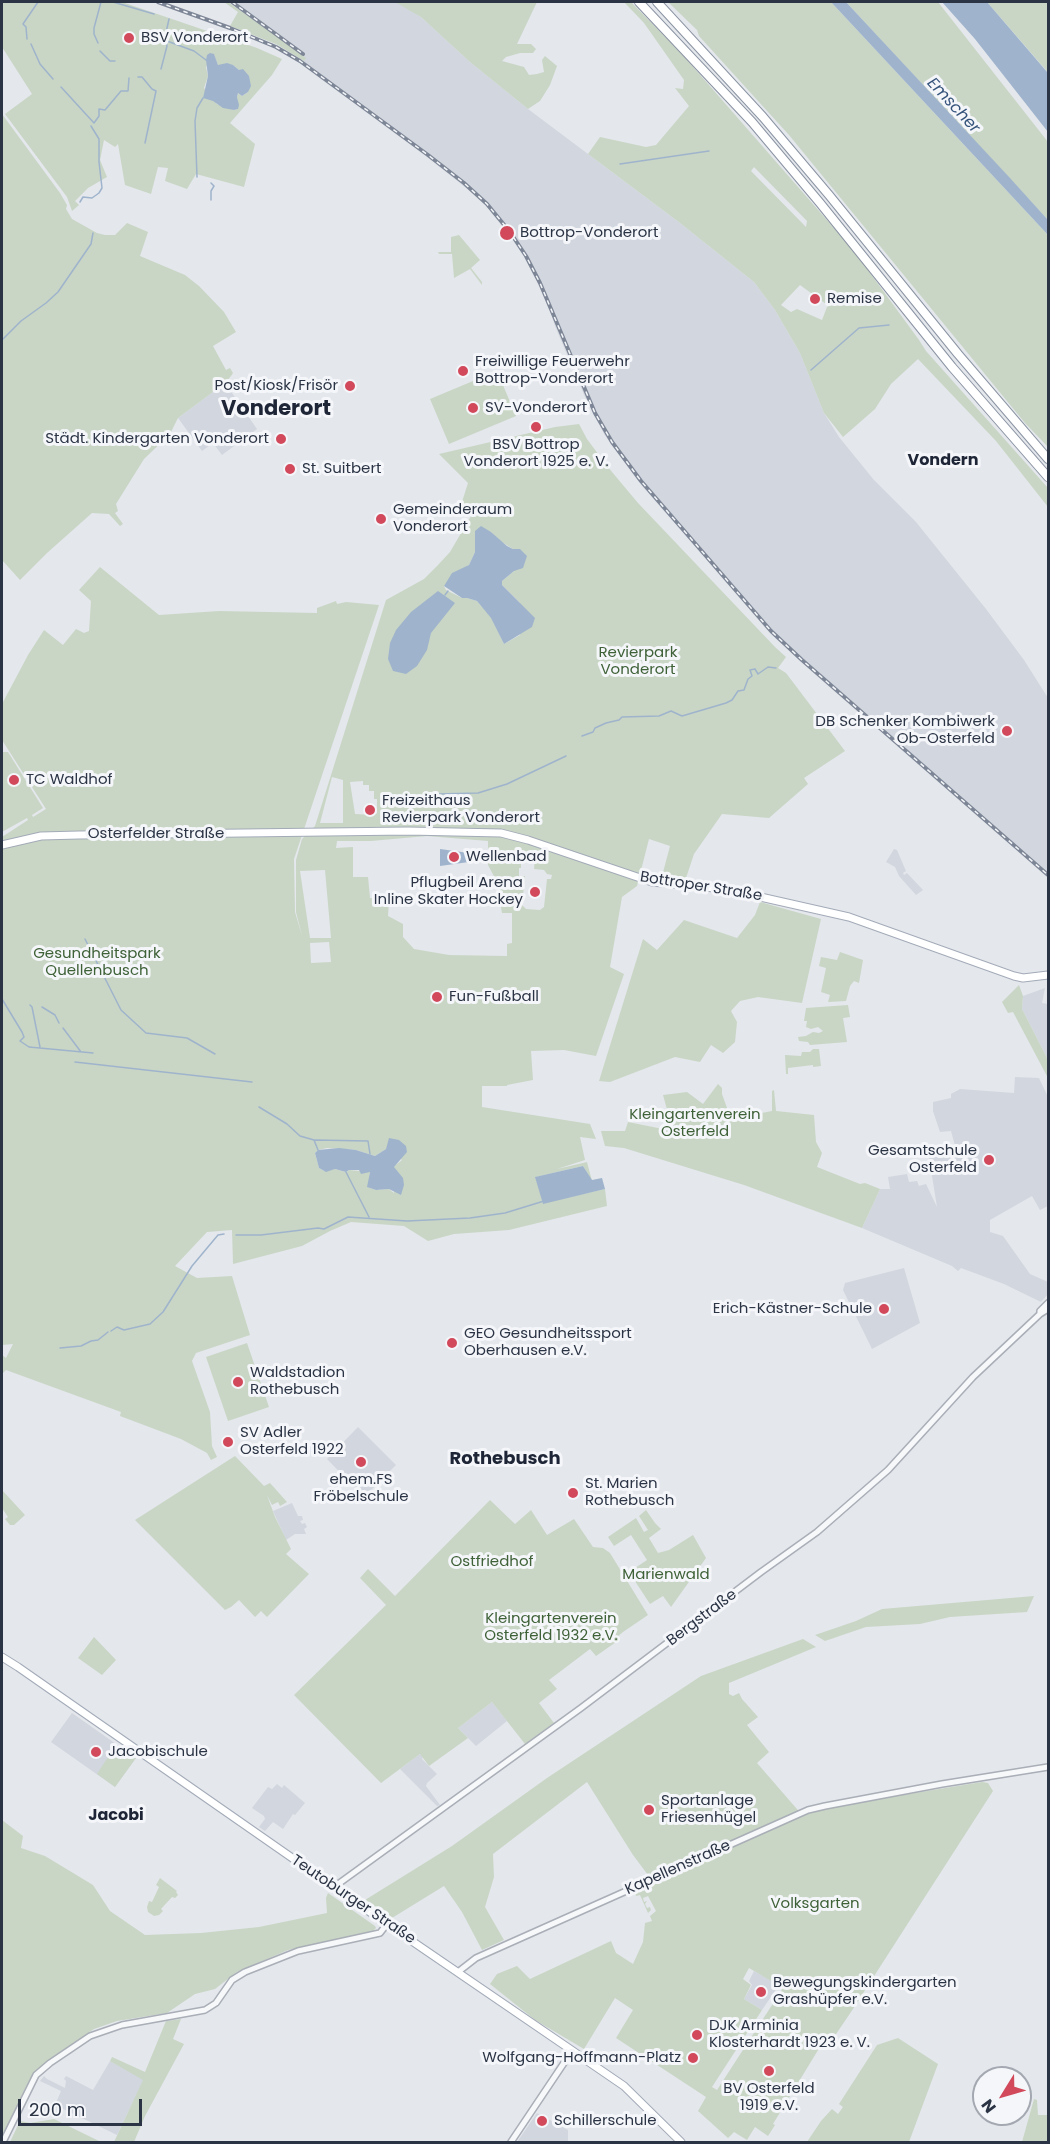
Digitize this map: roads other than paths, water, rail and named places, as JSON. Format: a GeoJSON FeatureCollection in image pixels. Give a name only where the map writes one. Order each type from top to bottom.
{"type":"FeatureCollection","features":[{"type":"Feature","properties":{"kind":"highway"},"geometry":{"type":"LineString","coordinates":[[639,2],[752,122],[952,367],[1048,477]]}},
{"type":"Feature","properties":{"kind":"highway"},"geometry":{"type":"LineString","coordinates":[[657,2],[777,134],[958,354],[1048,459]]}},
{"type":"Feature","properties":{"kind":"main road","name":"Bottroper Straße"},"geometry":{"type":"LineString","coordinates":[[312,833],[465,831],[507,834],[652,882],[725,889],[849,917],[1014,976],[1023,978],[1048,975]]}},
{"type":"Feature","properties":{"kind":"main road","name":"Osterfelder Straße"},"geometry":{"type":"LineString","coordinates":[[2,846],[41,836],[312,833]]}},
{"type":"Feature","properties":{"kind":"main road","name":"Teutoburger Straße"},"geometry":{"type":"LineString","coordinates":[[2,1655],[629,2090],[681,2142]]}},
{"type":"Feature","properties":{"kind":"street","name":"Bergstraße"},"geometry":{"type":"LineString","coordinates":[[1040,1314],[1048,1303]]}},
{"type":"Feature","properties":{"kind":"street","name":"Bergstraße"},"geometry":{"type":"LineString","coordinates":[[334,1887],[573,1714],[761,1572],[818,1532],[884,1474],[973,1377],[1048,1309]]}},
{"type":"Feature","properties":{"kind":"street","name":"Kapellenstraße"},"geometry":{"type":"LineString","coordinates":[[458,1972],[476,1958],[808,1810],[942,1784],[1048,1767]]}},
{"type":"Feature","properties":{"kind":"street"},"geometry":{"type":"LineString","coordinates":[[3,2142],[36,2075],[90,2036],[122,2025],[205,2010],[216,2003],[232,1980],[245,1972],[298,1951],[380,1933],[384,1922]]}},
{"type":"Feature","properties":{"kind":"street"},"geometry":{"type":"LineString","coordinates":[[511,2142],[572,2051]]}},
{"type":"Feature","properties":{"kind":"water"},"geometry":{"type":"Polygon","coordinates":[[[831,2],[846,2],[1010,178],[1048,220],[1048,235],[831,2]]]}},
{"type":"Feature","properties":{"kind":"water"},"geometry":{"type":"Polygon","coordinates":[[[942,2],[987,2],[1048,73],[1048,132],[975,39],[942,2]]]}},
{"type":"Feature","properties":{"kind":"water"},"geometry":{"type":"Polygon","coordinates":[[[210,53],[214,54],[218,65],[227,63],[233,65],[239,70],[243,69],[249,76],[251,86],[248,92],[242,96],[238,93],[238,109],[223,108],[203,98],[208,76],[206,60],[210,53]]]}},
{"type":"Feature","properties":{"kind":"water"},"geometry":{"type":"Polygon","coordinates":[[[481,526],[507,546],[520,549],[527,556],[523,568],[514,571],[502,581],[502,585],[535,618],[532,627],[504,644],[491,618],[477,601],[462,598],[444,586],[452,573],[469,565],[475,552],[475,531],[481,526]]]}},
{"type":"Feature","properties":{"kind":"water"},"geometry":{"type":"Polygon","coordinates":[[[438,591],[455,603],[431,633],[427,650],[417,666],[406,674],[393,671],[388,659],[390,643],[396,630],[411,612],[438,591]]]}},
{"type":"Feature","properties":{"kind":"water","name":"Wellenbad"},"geometry":{"type":"Polygon","coordinates":[[[440,849],[469,853],[469,862],[440,866],[440,849]]]}},
{"type":"Feature","properties":{"kind":"water"},"geometry":{"type":"Polygon","coordinates":[[[389,1138],[399,1140],[406,1146],[407,1152],[394,1167],[403,1178],[404,1185],[401,1195],[389,1189],[376,1190],[367,1187],[370,1172],[361,1174],[359,1170],[346,1172],[335,1169],[326,1172],[319,1168],[315,1153],[318,1150],[339,1148],[375,1156],[386,1149],[389,1138]]]}},
{"type":"Feature","properties":{"kind":"water"},"geometry":{"type":"Polygon","coordinates":[[[583,1166],[592,1180],[602,1178],[605,1189],[543,1204],[535,1177],[583,1166]]]}},
{"type":"Feature","properties":{"kind":"waterway"},"geometry":{"type":"LineString","coordinates":[[27,39],[26,27],[23,24],[38,2]]}},
{"type":"Feature","properties":{"kind":"waterway"},"geometry":{"type":"LineString","coordinates":[[98,43],[94,28],[101,2]]}},
{"type":"Feature","properties":{"kind":"waterway"},"geometry":{"type":"LineString","coordinates":[[113,2],[154,14]]}},
{"type":"Feature","properties":{"kind":"waterway"},"geometry":{"type":"LineString","coordinates":[[161,69],[167,46],[165,37],[169,19]]}},
{"type":"Feature","properties":{"kind":"waterway"},"geometry":{"type":"LineString","coordinates":[[167,41],[194,51],[206,60]]}},
{"type":"Feature","properties":{"kind":"waterway"},"geometry":{"type":"LineString","coordinates":[[31,44],[40,64],[53,79]]}},
{"type":"Feature","properties":{"kind":"waterway"},"geometry":{"type":"LineString","coordinates":[[100,51],[110,61],[115,61]]}},
{"type":"Feature","properties":{"kind":"waterway"},"geometry":{"type":"LineString","coordinates":[[138,77],[142,77],[156,91],[145,143]]}},
{"type":"Feature","properties":{"kind":"waterway"},"geometry":{"type":"LineString","coordinates":[[61,87],[94,123],[99,116],[99,109],[105,110],[121,91],[128,91],[129,78]]}},
{"type":"Feature","properties":{"kind":"waterway"},"geometry":{"type":"LineString","coordinates":[[197,177],[195,121],[197,108],[203,98]]}},
{"type":"Feature","properties":{"kind":"waterway"},"geometry":{"type":"LineString","coordinates":[[80,202],[83,197],[92,198],[102,188],[99,139],[91,126]]}},
{"type":"Feature","properties":{"kind":"waterway"},"geometry":{"type":"LineString","coordinates":[[620,164],[709,151]]}},
{"type":"Feature","properties":{"kind":"waterway"},"geometry":{"type":"LineString","coordinates":[[211,183],[214,186],[211,191],[211,200]]}},
{"type":"Feature","properties":{"kind":"waterway"},"geometry":{"type":"LineString","coordinates":[[2,340],[21,321],[58,292],[91,244],[93,233]]}},
{"type":"Feature","properties":{"kind":"waterway"},"geometry":{"type":"LineString","coordinates":[[811,370],[859,328],[889,325]]}},
{"type":"Feature","properties":{"kind":"waterway"},"geometry":{"type":"LineString","coordinates":[[445,595],[448,591]]}},
{"type":"Feature","properties":{"kind":"waterway"},"geometry":{"type":"LineString","coordinates":[[582,736],[622,717],[659,716],[671,711],[682,716],[726,703],[732,700],[738,691],[744,690],[748,679],[752,676],[750,670],[755,669],[758,674],[768,667],[776,668]]}},
{"type":"Feature","properties":{"kind":"waterway"},"geometry":{"type":"LineString","coordinates":[[438,794],[478,793],[507,784],[566,756]]}},
{"type":"Feature","properties":{"kind":"waterway"},"geometry":{"type":"LineString","coordinates":[[85,939],[121,1010],[146,1033],[187,1038],[215,1054]]}},
{"type":"Feature","properties":{"kind":"waterway"},"geometry":{"type":"LineString","coordinates":[[2,999],[22,1032],[24,1037],[20,1041],[29,1047],[93,1053]]}},
{"type":"Feature","properties":{"kind":"waterway"},"geometry":{"type":"LineString","coordinates":[[30,1005],[40,1047]]}},
{"type":"Feature","properties":{"kind":"waterway"},"geometry":{"type":"LineString","coordinates":[[42,1007],[55,1015],[59,1023]]}},
{"type":"Feature","properties":{"kind":"waterway"},"geometry":{"type":"LineString","coordinates":[[63,1028],[81,1052]]}},
{"type":"Feature","properties":{"kind":"waterway"},"geometry":{"type":"LineString","coordinates":[[75,1062],[252,1082]]}},
{"type":"Feature","properties":{"kind":"waterway"},"geometry":{"type":"LineString","coordinates":[[259,1107],[287,1124],[300,1136],[314,1140],[318,1150]]}},
{"type":"Feature","properties":{"kind":"waterway"},"geometry":{"type":"LineString","coordinates":[[315,1140],[368,1141],[370,1154]]}},
{"type":"Feature","properties":{"kind":"waterway"},"geometry":{"type":"LineString","coordinates":[[346,1172],[369,1217]]}},
{"type":"Feature","properties":{"kind":"waterway"},"geometry":{"type":"LineString","coordinates":[[236,1235],[324,1229],[348,1217],[407,1221],[470,1218],[505,1213],[544,1201]]}},
{"type":"Feature","properties":{"kind":"waterway"},"geometry":{"type":"LineString","coordinates":[[111,1331],[117,1327],[124,1330],[150,1324],[163,1312],[192,1266],[218,1235],[224,1234]]}},
{"type":"Feature","properties":{"kind":"waterway"},"geometry":{"type":"LineString","coordinates":[[60,1348],[81,1346],[98,1340],[108,1332]]}},
{"type":"Feature","properties":{"kind":"railway"},"geometry":{"type":"LineString","coordinates":[[158,2],[276,47],[300,61],[428,155],[487,204],[526,256],[540,283],[595,413],[612,442],[641,481],[771,631],[1048,875]]}},
{"type":"Feature","properties":{"kind":"railway"},"geometry":{"type":"LineString","coordinates":[[232,2],[303,54]]}},
{"type":"Feature","properties":{"kind":"place","name":"BSV Vonderort"},"geometry":{"type":"Point","coordinates":[129,38]}},
{"type":"Feature","properties":{"kind":"place","name":"Bottrop-Vonderort"},"geometry":{"type":"Point","coordinates":[507,233]}},
{"type":"Feature","properties":{"kind":"place","name":"Remise"},"geometry":{"type":"Point","coordinates":[815,299]}},
{"type":"Feature","properties":{"kind":"place","name":"Freiwillige Feuerwehr Bottrop-Vonderort"},"geometry":{"type":"Point","coordinates":[463,371]}},
{"type":"Feature","properties":{"kind":"place","name":"Post/Kiosk/Frisör"},"geometry":{"type":"Point","coordinates":[350,386]}},
{"type":"Feature","properties":{"kind":"place","name":"SV-Vonderort"},"geometry":{"type":"Point","coordinates":[473,408]}},
{"type":"Feature","properties":{"kind":"place","name":"BSV Bottrop Vonderort 1925 e. V."},"geometry":{"type":"Point","coordinates":[536,427]}},
{"type":"Feature","properties":{"kind":"place","name":"Städt. Kindergarten Vonderort"},"geometry":{"type":"Point","coordinates":[281,439]}},
{"type":"Feature","properties":{"kind":"place","name":"St. Suitbert"},"geometry":{"type":"Point","coordinates":[290,469]}},
{"type":"Feature","properties":{"kind":"place","name":"Gemeinderaum Vonderort"},"geometry":{"type":"Point","coordinates":[381,519]}},
{"type":"Feature","properties":{"kind":"place","name":"DB Schenker Kombiwerk Ob-Osterfeld"},"geometry":{"type":"Point","coordinates":[1007,731]}},
{"type":"Feature","properties":{"kind":"place","name":"TC Waldhof"},"geometry":{"type":"Point","coordinates":[14,780]}},
{"type":"Feature","properties":{"kind":"place","name":"Freizeithaus Revierpark Vonderort"},"geometry":{"type":"Point","coordinates":[370,810]}},
{"type":"Feature","properties":{"kind":"place","name":"Wellenbad"},"geometry":{"type":"Point","coordinates":[454,857]}},
{"type":"Feature","properties":{"kind":"place","name":"Pflugbeil Arena Inline Skater Hockey"},"geometry":{"type":"Point","coordinates":[535,892]}},
{"type":"Feature","properties":{"kind":"place","name":"Fun-Fußball"},"geometry":{"type":"Point","coordinates":[437,997]}},
{"type":"Feature","properties":{"kind":"place","name":"Gesamtschule Osterfeld"},"geometry":{"type":"Point","coordinates":[989,1160]}},
{"type":"Feature","properties":{"kind":"place","name":"Erich-Kästner-Schule"},"geometry":{"type":"Point","coordinates":[884,1309]}},
{"type":"Feature","properties":{"kind":"place","name":"GEO Gesundheitssport Oberhausen e.V."},"geometry":{"type":"Point","coordinates":[452,1343]}},
{"type":"Feature","properties":{"kind":"place","name":"Waldstadion Rothebusch"},"geometry":{"type":"Point","coordinates":[238,1382]}},
{"type":"Feature","properties":{"kind":"place","name":"SV Adler Osterfeld 1922"},"geometry":{"type":"Point","coordinates":[228,1442]}},
{"type":"Feature","properties":{"kind":"place","name":"ehem.FS Fröbelschule"},"geometry":{"type":"Point","coordinates":[361,1462]}},
{"type":"Feature","properties":{"kind":"place","name":"St. Marien Rothebusch"},"geometry":{"type":"Point","coordinates":[573,1493]}},
{"type":"Feature","properties":{"kind":"place","name":"Jacobischule"},"geometry":{"type":"Point","coordinates":[96,1752]}},
{"type":"Feature","properties":{"kind":"place","name":"Sportanlage Friesenhügel"},"geometry":{"type":"Point","coordinates":[649,1810]}},
{"type":"Feature","properties":{"kind":"place","name":"Bewegungskindergarten Grashüpfer e.V."},"geometry":{"type":"Point","coordinates":[761,1992]}},
{"type":"Feature","properties":{"kind":"place","name":"DJK Arminia Klosterhardt 1923 e. V."},"geometry":{"type":"Point","coordinates":[697,2035]}},
{"type":"Feature","properties":{"kind":"place","name":"Wolfgang-Hoffmann-Platz"},"geometry":{"type":"Point","coordinates":[693,2058]}},
{"type":"Feature","properties":{"kind":"place","name":"BV Osterfeld 1919 e.V."},"geometry":{"type":"Point","coordinates":[769,2071]}},
{"type":"Feature","properties":{"kind":"place","name":"Schillerschule"},"geometry":{"type":"Point","coordinates":[542,2121]}},
{"type":"Feature","properties":{"kind":"district","name":"Vonderort"},"geometry":{"type":"Point","coordinates":[276,410]}},
{"type":"Feature","properties":{"kind":"district","name":"Vondern"},"geometry":{"type":"Point","coordinates":[943,461]}},
{"type":"Feature","properties":{"kind":"district","name":"Rothebusch"},"geometry":{"type":"Point","coordinates":[505,1459]}},
{"type":"Feature","properties":{"kind":"district","name":"Jacobi"},"geometry":{"type":"Point","coordinates":[116,1816]}},
{"type":"Feature","properties":{"kind":"water label","name":"Emscher"},"geometry":{"type":"Point","coordinates":[953,106]}},
{"type":"Feature","properties":{"kind":"park label","name":"Revierpark Vonderort"},"geometry":{"type":"Point","coordinates":[638,662]}},
{"type":"Feature","properties":{"kind":"park label","name":"Gesundheitspark Quellenbusch"},"geometry":{"type":"Point","coordinates":[97,962]}},
{"type":"Feature","properties":{"kind":"park label","name":"Kleingartenverein Osterfeld"},"geometry":{"type":"Point","coordinates":[695,1124]}},
{"type":"Feature","properties":{"kind":"park label","name":"Ostfriedhof"},"geometry":{"type":"Point","coordinates":[492,1562]}},
{"type":"Feature","properties":{"kind":"park label","name":"Marienwald"},"geometry":{"type":"Point","coordinates":[666,1575]}},
{"type":"Feature","properties":{"kind":"park label","name":"Kleingartenverein Osterfeld 1932 e.V."},"geometry":{"type":"Point","coordinates":[551,1628]}},
{"type":"Feature","properties":{"kind":"park label","name":"Volksgarten"},"geometry":{"type":"Point","coordinates":[815,1904]}}]}
